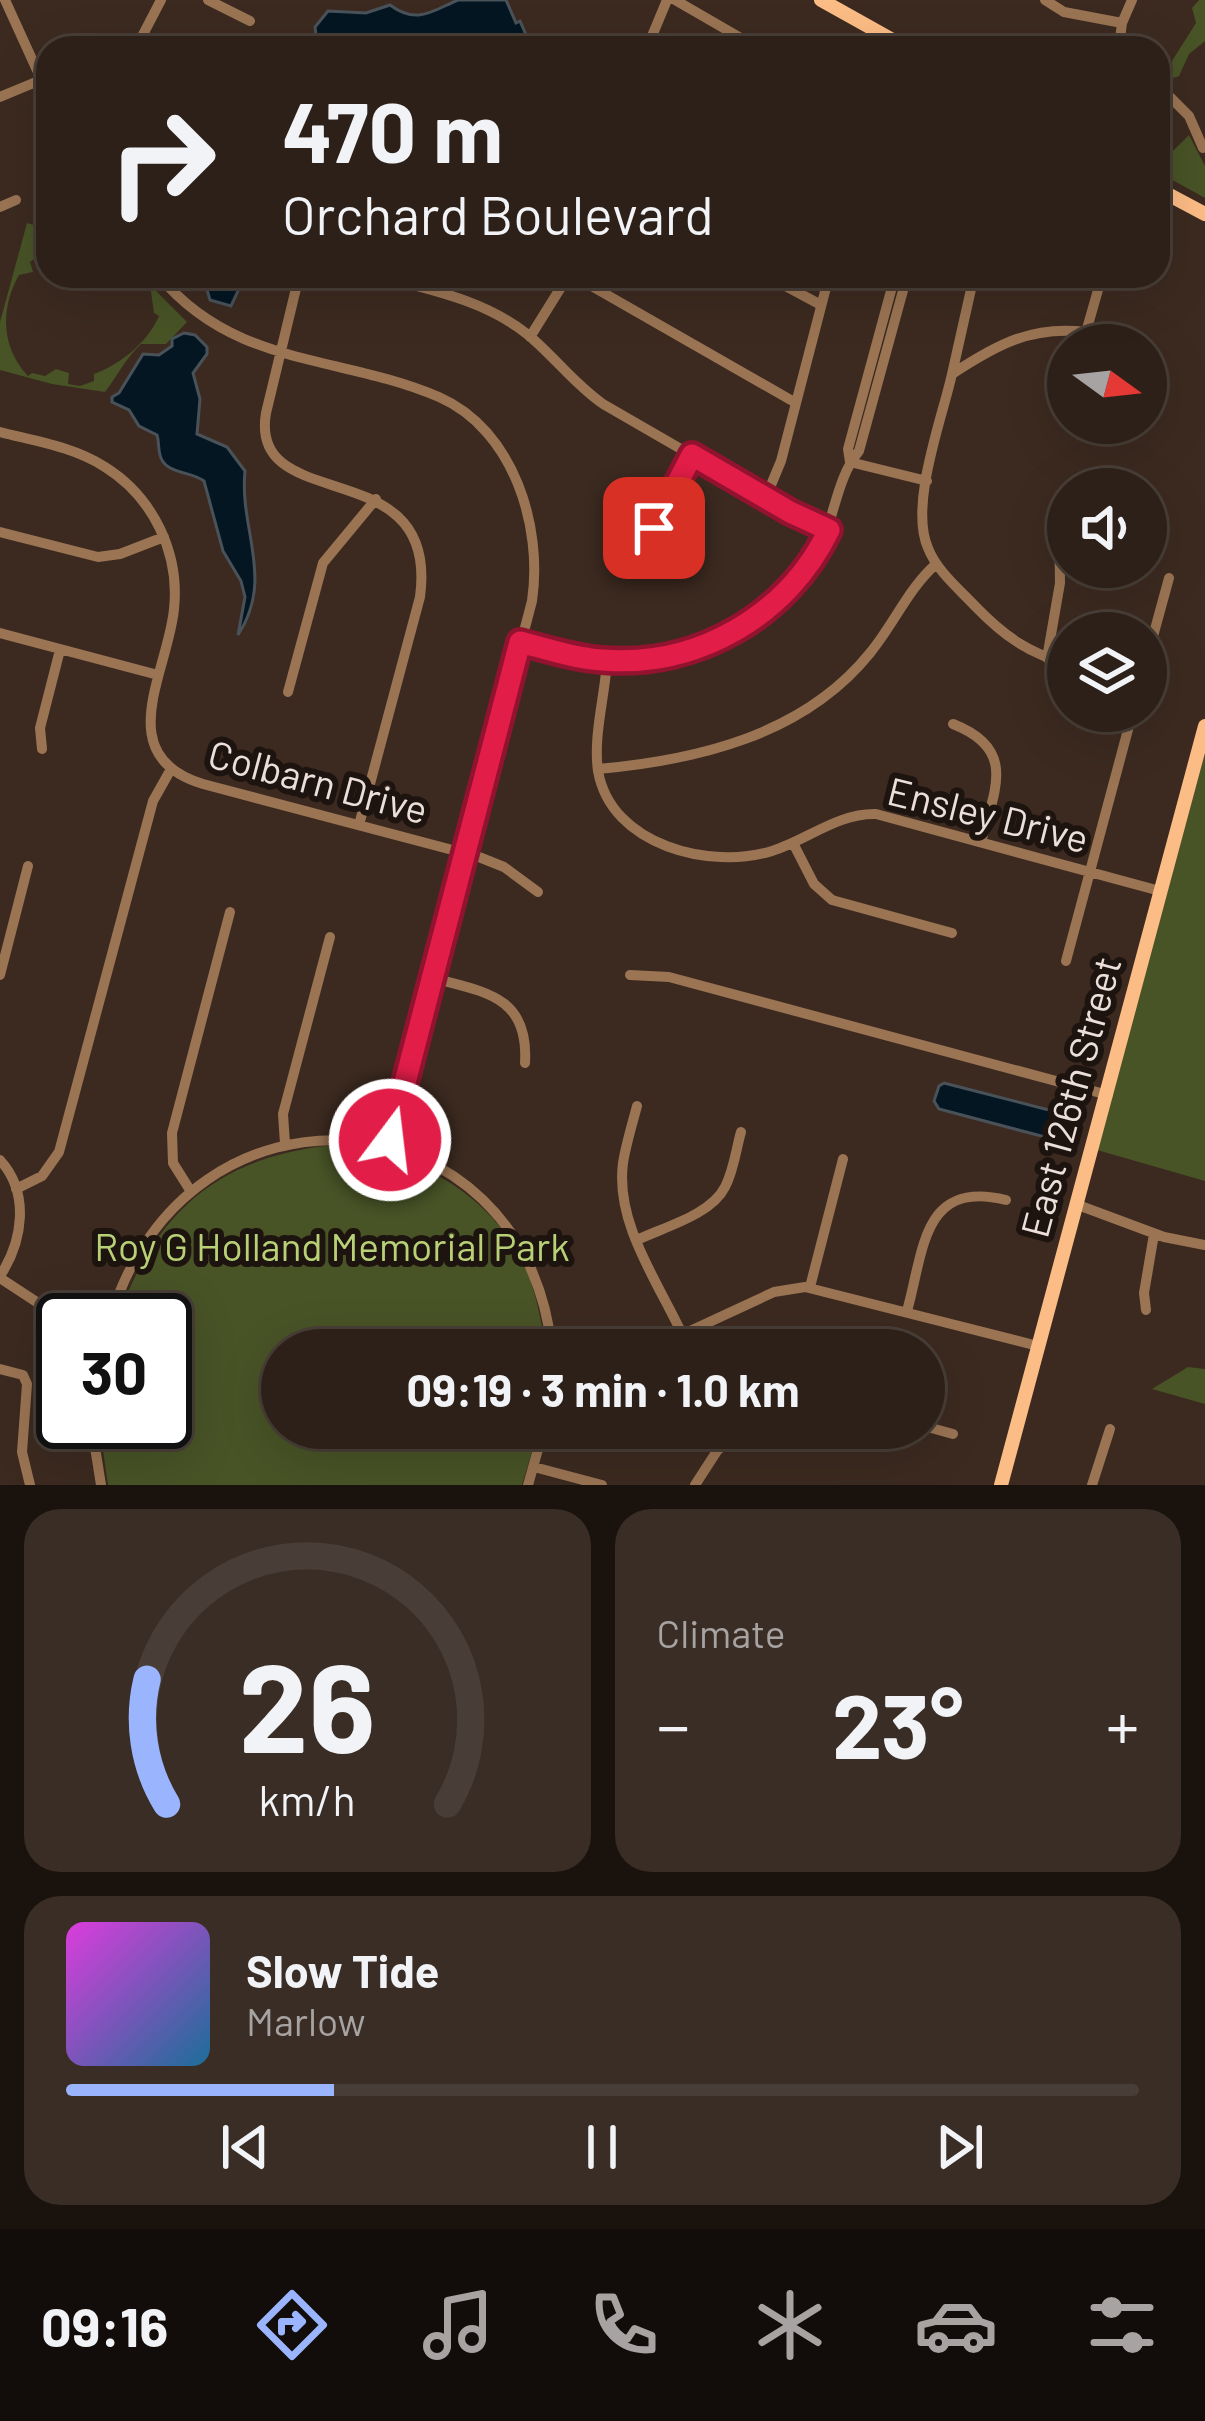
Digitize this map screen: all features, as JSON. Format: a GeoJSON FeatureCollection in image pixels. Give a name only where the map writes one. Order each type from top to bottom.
{"type":"FeatureCollection","features":[{"type":"Feature","properties":{"kind":"main road"},"geometry":{"type":"LineString","coordinates":[[821,0],[886,36]]}},
{"type":"Feature","properties":{"kind":"main road"},"geometry":{"type":"LineString","coordinates":[[1170,195],[1205,214]]}},
{"type":"Feature","properties":{"kind":"main road","name":"East 126th Street"},"geometry":{"type":"LineString","coordinates":[[1001,1485],[1205,726]]}},
{"type":"Feature","properties":{"kind":"street"},"geometry":{"type":"LineString","coordinates":[[5,0],[36,62]]}},
{"type":"Feature","properties":{"kind":"street"},"geometry":{"type":"LineString","coordinates":[[142,36],[161,0]]}},
{"type":"Feature","properties":{"kind":"street"},"geometry":{"type":"LineString","coordinates":[[208,0],[250,21]]}},
{"type":"Feature","properties":{"kind":"street"},"geometry":{"type":"LineString","coordinates":[[653,36],[671,0],[736,36]]}},
{"type":"Feature","properties":{"kind":"street"},"geometry":{"type":"LineString","coordinates":[[1045,0],[1064,12],[1122,22]]}},
{"type":"Feature","properties":{"kind":"street"},"geometry":{"type":"LineString","coordinates":[[1120,36],[1132,0]]}},
{"type":"Feature","properties":{"kind":"street"},"geometry":{"type":"LineString","coordinates":[[0,97],[36,81]]}},
{"type":"Feature","properties":{"kind":"street"},"geometry":{"type":"LineString","coordinates":[[1170,97],[1189,116],[1203,148]]}},
{"type":"Feature","properties":{"kind":"street"},"geometry":{"type":"LineString","coordinates":[[0,207],[16,200]]}},
{"type":"Feature","properties":{"kind":"street"},"geometry":{"type":"LineString","coordinates":[[172,288],[207,322],[246,342],[438,397],[469,417],[491,441],[520,490],[533,535],[534,587],[388,1148]]}},
{"type":"Feature","properties":{"kind":"street"},"geometry":{"type":"LineString","coordinates":[[296,288],[264,424],[270,452],[293,472],[376,499],[395,513],[413,538],[421,561],[422,585],[359,825]]}},
{"type":"Feature","properties":{"kind":"street"},"geometry":{"type":"LineString","coordinates":[[421,288],[469,302],[530,337],[588,394],[829,530]]}},
{"type":"Feature","properties":{"kind":"street"},"geometry":{"type":"LineString","coordinates":[[530,337],[563,288]]}},
{"type":"Feature","properties":{"kind":"street"},"geometry":{"type":"LineString","coordinates":[[592,288],[796,403]]}},
{"type":"Feature","properties":{"kind":"street"},"geometry":{"type":"LineString","coordinates":[[789,288],[821,305]]}},
{"type":"Feature","properties":{"kind":"street"},"geometry":{"type":"LineString","coordinates":[[766,497],[781,461],[826,288]]}},
{"type":"Feature","properties":{"kind":"street"},"geometry":{"type":"LineString","coordinates":[[850,462],[848,449],[892,288]]}},
{"type":"Feature","properties":{"kind":"street"},"geometry":{"type":"LineString","coordinates":[[520,642],[607,661],[676,654],[736,631],[793,585],[829,530],[850,462],[859,452],[904,288]]}},
{"type":"Feature","properties":{"kind":"street"},"geometry":{"type":"LineString","coordinates":[[971,288],[927,482],[922,531],[936,564],[1004,635],[1047,658]]}},
{"type":"Feature","properties":{"kind":"street"},"geometry":{"type":"LineString","coordinates":[[952,374],[1020,335],[1057,329],[1086,332],[1099,288]]}},
{"type":"Feature","properties":{"kind":"street","name":"Colbarn Drive"},"geometry":{"type":"LineString","coordinates":[[0,432],[101,464],[138,495],[164,538],[174,572],[175,606],[150,708],[150,730],[171,769],[203,784],[500,864],[538,892]]}},
{"type":"Feature","properties":{"kind":"street"},"geometry":{"type":"LineString","coordinates":[[656,537],[657,517],[692,455]]}},
{"type":"Feature","properties":{"kind":"street"},"geometry":{"type":"LineString","coordinates":[[850,462],[927,482]]}},
{"type":"Feature","properties":{"kind":"street"},"geometry":{"type":"LineString","coordinates":[[288,692],[323,562],[376,499]]}},
{"type":"Feature","properties":{"kind":"street"},"geometry":{"type":"LineString","coordinates":[[0,532],[98,557],[164,538]]}},
{"type":"Feature","properties":{"kind":"street"},"geometry":{"type":"LineString","coordinates":[[607,661],[598,769],[708,753],[784,720],[857,668],[936,564]]}},
{"type":"Feature","properties":{"kind":"street"},"geometry":{"type":"LineString","coordinates":[[1159,612],[1168,578]]}},
{"type":"Feature","properties":{"kind":"street"},"geometry":{"type":"LineString","coordinates":[[0,633],[158,675]]}},
{"type":"Feature","properties":{"kind":"street"},"geometry":{"type":"LineString","coordinates":[[42,749],[40,728],[60,650]]}},
{"type":"Feature","properties":{"kind":"street"},"geometry":{"type":"LineString","coordinates":[[953,724],[984,740],[997,765],[981,842]]}},
{"type":"Feature","properties":{"kind":"street"},"geometry":{"type":"LineString","coordinates":[[1066,961],[1127,732]]}},
{"type":"Feature","properties":{"kind":"street"},"geometry":{"type":"LineString","coordinates":[[16,1189],[39,1179],[59,1152],[153,801],[171,769]]}},
{"type":"Feature","properties":{"kind":"street","name":"Ensley Drive"},"geometry":{"type":"LineString","coordinates":[[598,769],[604,792],[638,830],[694,855],[728,859],[758,855],[844,818],[871,814],[1160,890]]}},
{"type":"Feature","properties":{"kind":"street"},"geometry":{"type":"LineString","coordinates":[[794,843],[814,884],[832,900],[952,933]]}},
{"type":"Feature","properties":{"kind":"street"},"geometry":{"type":"LineString","coordinates":[[0,975],[28,866]]}},
{"type":"Feature","properties":{"kind":"street"},"geometry":{"type":"LineString","coordinates":[[190,1190],[173,1162],[171,1138],[230,912]]}},
{"type":"Feature","properties":{"kind":"street"},"geometry":{"type":"LineString","coordinates":[[285,1144],[283,1114],[330,937]]}},
{"type":"Feature","properties":{"kind":"street"},"geometry":{"type":"LineString","coordinates":[[630,975],[669,977],[1108,1094]]}},
{"type":"Feature","properties":{"kind":"street"},"geometry":{"type":"LineString","coordinates":[[433,978],[491,994],[509,1007],[524,1033],[525,1063]]}},
{"type":"Feature","properties":{"kind":"street"},"geometry":{"type":"LineString","coordinates":[[637,1106],[623,1162],[628,1217],[680,1329]]}},
{"type":"Feature","properties":{"kind":"street"},"geometry":{"type":"LineString","coordinates":[[637,1240],[718,1198],[741,1132]]}},
{"type":"Feature","properties":{"kind":"street"},"geometry":{"type":"LineString","coordinates":[[121,1293],[138,1250],[165,1213],[190,1190],[231,1164],[285,1144],[336,1140],[388,1148],[421,1159],[456,1179],[503,1223],[539,1286],[548,1329]]}},
{"type":"Feature","properties":{"kind":"street"},"geometry":{"type":"LineString","coordinates":[[810,1287],[844,1159]]}},
{"type":"Feature","properties":{"kind":"street"},"geometry":{"type":"LineString","coordinates":[[0,1160],[16,1189],[19,1235],[0,1277],[36,1301]]}},
{"type":"Feature","properties":{"kind":"street"},"geometry":{"type":"LineString","coordinates":[[908,1311],[930,1226],[939,1211],[970,1195],[1006,1200]]}},
{"type":"Feature","properties":{"kind":"street"},"geometry":{"type":"LineString","coordinates":[[1078,1204],[1154,1234],[1205,1245]]}},
{"type":"Feature","properties":{"kind":"street"},"geometry":{"type":"LineString","coordinates":[[1146,1310],[1144,1293],[1154,1234]]}},
{"type":"Feature","properties":{"kind":"street"},"geometry":{"type":"LineString","coordinates":[[693,1329],[774,1292],[810,1287],[1038,1346]]}},
{"type":"Feature","properties":{"kind":"street"},"geometry":{"type":"LineString","coordinates":[[0,1369],[23,1376],[27,1384],[22,1452],[30,1485]]}},
{"type":"Feature","properties":{"kind":"street"},"geometry":{"type":"LineString","coordinates":[[1092,1485],[1110,1430]]}},
{"type":"Feature","properties":{"kind":"street"},"geometry":{"type":"LineString","coordinates":[[945,1432],[953,1434]]}},
{"type":"Feature","properties":{"kind":"street"},"geometry":{"type":"LineString","coordinates":[[95,1449],[101,1485]]}},
{"type":"Feature","properties":{"kind":"street"},"geometry":{"type":"LineString","coordinates":[[528,1485],[539,1449]]}},
{"type":"Feature","properties":{"kind":"street"},"geometry":{"type":"LineString","coordinates":[[695,1485],[719,1449]]}},
{"type":"Feature","properties":{"kind":"street"},"geometry":{"type":"LineString","coordinates":[[534,1467],[602,1485]]}},
{"type":"Feature","properties":{"kind":"green space"},"geometry":{"type":"Polygon","coordinates":[[[1205,0],[1205,41],[1173,78],[1172,61],[1196,23],[1192,8],[1205,0]]]}},
{"type":"Feature","properties":{"kind":"green space"},"geometry":{"type":"Polygon","coordinates":[[[1189,135],[1205,166],[1205,198],[1170,179],[1171,153],[1189,135]]]}},
{"type":"Feature","properties":{"kind":"green space"},"geometry":{"type":"Polygon","coordinates":[[[27,223],[36,226],[36,257],[30,262],[33,272],[19,275],[13,288],[6,327],[13,353],[28,376],[45,376],[56,369],[69,373],[68,384],[94,381],[94,374],[132,351],[154,326],[159,316],[154,313],[150,288],[187,322],[166,344],[141,344],[105,392],[52,384],[0,370],[0,322],[27,223]]]}},
{"type":"Feature","properties":{"kind":"green space"},"geometry":{"type":"Polygon","coordinates":[[[1205,753],[1205,1181],[1097,1150],[1205,753]]]}},
{"type":"Feature","properties":{"kind":"green space","name":"Roy G Holland Memorial Park"},"geometry":{"type":"Polygon","coordinates":[[[324,1146],[386,1155],[443,1179],[468,1196],[491,1216],[526,1269],[542,1329],[261,1329],[261,1449],[533,1449],[522,1485],[108,1485],[103,1449],[192,1449],[192,1293],[128,1293],[149,1251],[169,1223],[219,1180],[285,1153],[324,1146]]]}},
{"type":"Feature","properties":{"kind":"green space"},"geometry":{"type":"Polygon","coordinates":[[[1188,1367],[1205,1369],[1205,1404],[1152,1389],[1188,1367]]]}},
{"type":"Feature","properties":{"kind":"water"},"geometry":{"type":"Polygon","coordinates":[[[458,0],[506,0],[527,36],[316,36],[315,27],[328,11],[366,13],[390,5],[408,14],[432,12],[458,0]]]}},
{"type":"Feature","properties":{"kind":"water"},"geometry":{"type":"Polygon","coordinates":[[[206,288],[239,288],[231,306],[210,300],[206,288]]]}},
{"type":"Feature","properties":{"kind":"water"},"geometry":{"type":"Polygon","coordinates":[[[184,333],[195,335],[207,347],[193,373],[200,399],[197,434],[227,447],[245,471],[255,574],[249,614],[238,635],[245,597],[223,551],[204,481],[167,466],[157,435],[139,426],[129,410],[112,402],[143,354],[159,355],[184,333]]]}},
{"type":"Feature","properties":{"kind":"water"},"geometry":{"type":"Polygon","coordinates":[[[944,1083],[1049,1110],[1054,1117],[1049,1135],[939,1109],[934,1101],[944,1083]]]}},
{"type":"Feature","properties":{"kind":"route"},"geometry":{"type":"LineString","coordinates":[[390,1140],[520,642],[607,661],[657,658],[703,645],[770,608],[812,562],[829,530],[692,455],[654,528]]}}]}
